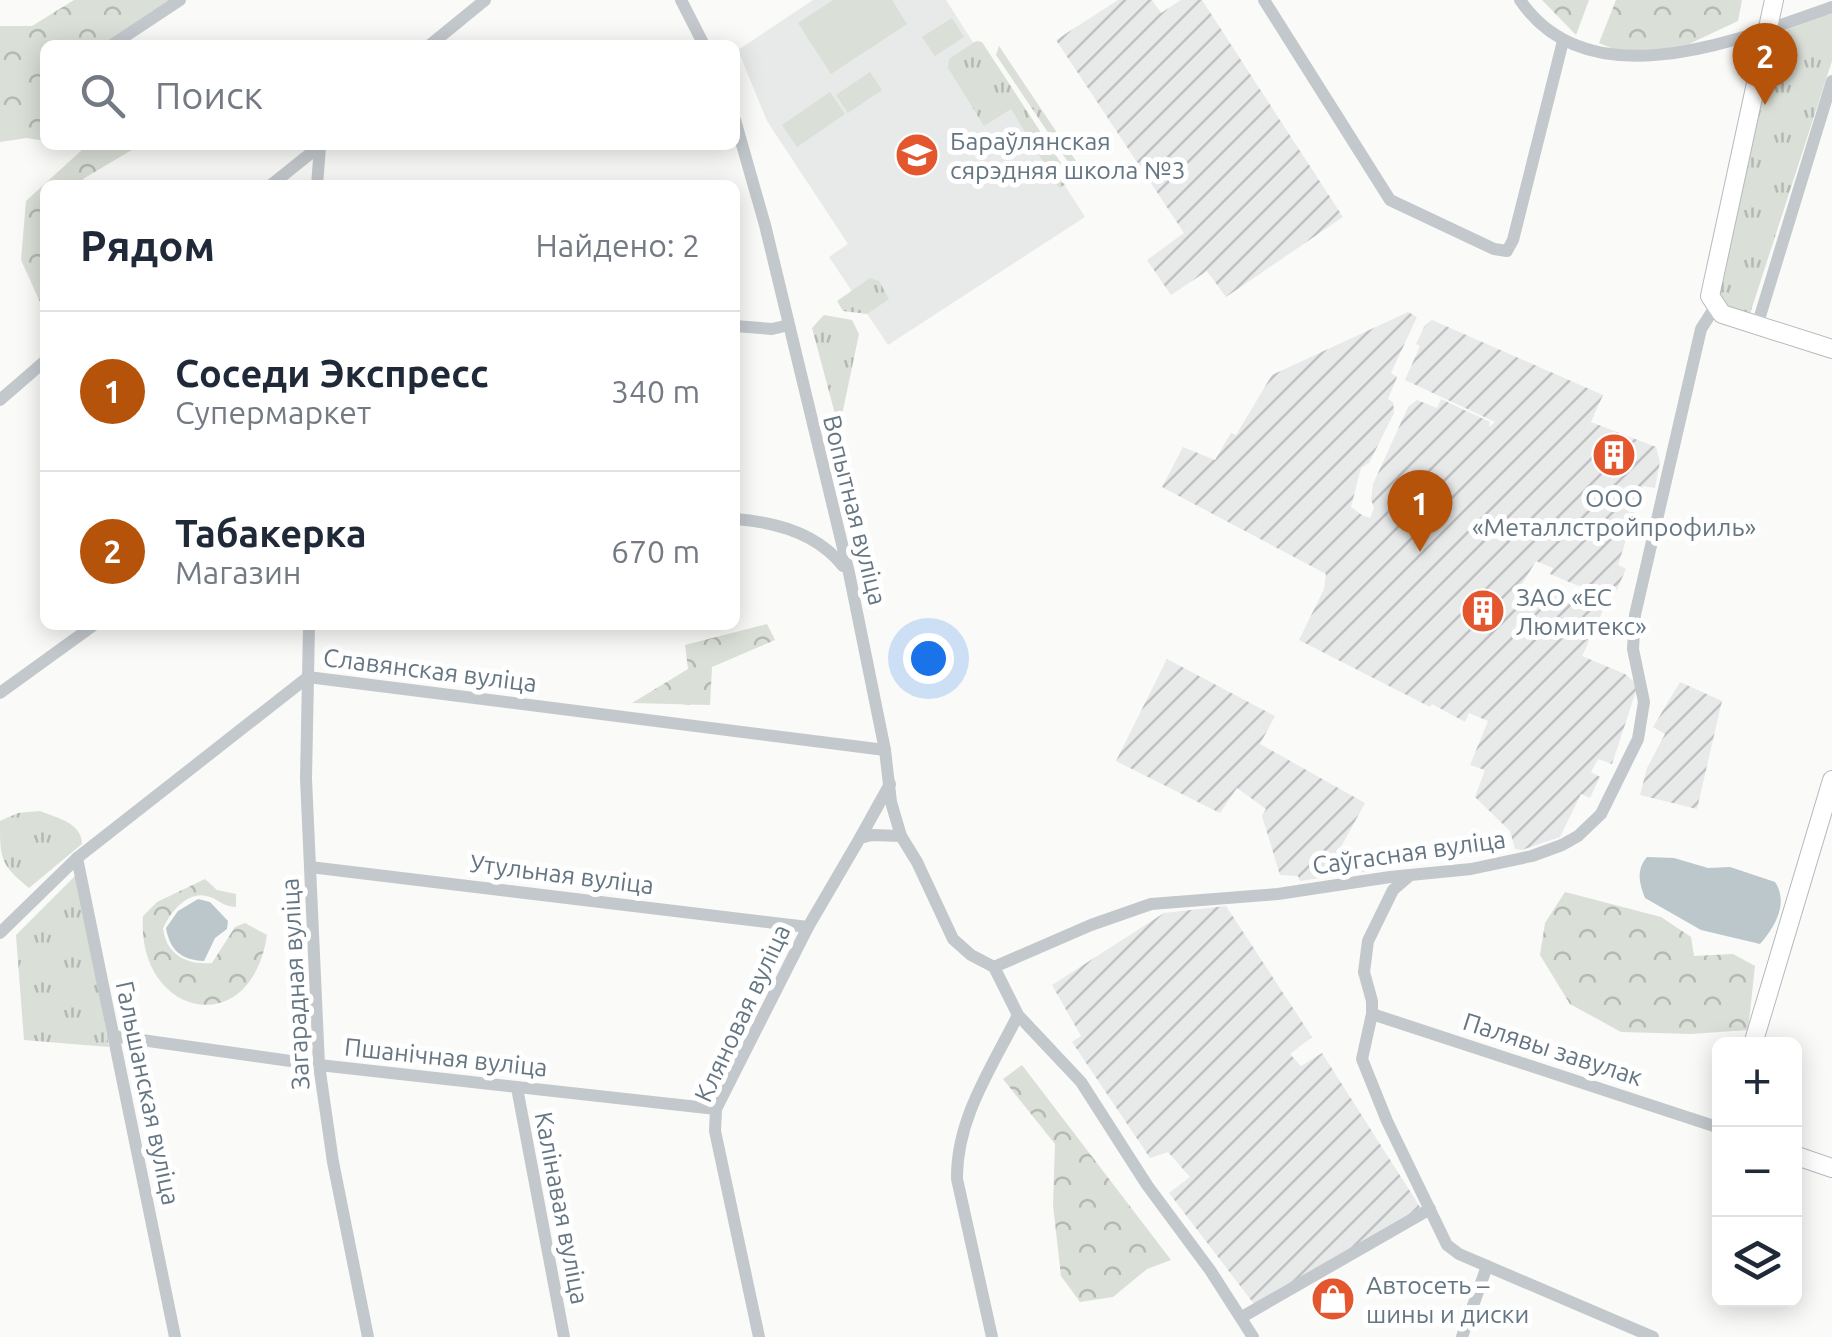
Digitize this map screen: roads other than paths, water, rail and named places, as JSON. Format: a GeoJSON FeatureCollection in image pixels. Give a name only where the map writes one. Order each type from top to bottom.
{"type":"FeatureCollection","features":[{"type":"Feature","properties":{"kind":"main road"},"geometry":{"type":"LineString","coordinates":[[1774,0],[1712,302],[1722,314],[1832,349]]}},
{"type":"Feature","properties":{"kind":"main road"},"geometry":{"type":"LineString","coordinates":[[1756,1037],[1832,780]]}},
{"type":"Feature","properties":{"kind":"main road"},"geometry":{"type":"LineString","coordinates":[[1802,1157],[1832,1168]]}},
{"type":"Feature","properties":{"kind":"street"},"geometry":{"type":"LineString","coordinates":[[120,40],[180,0]]}},
{"type":"Feature","properties":{"kind":"street"},"geometry":{"type":"LineString","coordinates":[[436,40],[484,0]]}},
{"type":"Feature","properties":{"kind":"street"},"geometry":{"type":"LineString","coordinates":[[681,0],[701,40]]}},
{"type":"Feature","properties":{"kind":"street"},"geometry":{"type":"LineString","coordinates":[[1264,0],[1390,200],[1494,250],[1507,251],[1513,240],[1563,41]]}},
{"type":"Feature","properties":{"kind":"street"},"geometry":{"type":"LineString","coordinates":[[1520,0],[1563,41],[1616,57],[1642,57],[1746,37],[1832,6]]}},
{"type":"Feature","properties":{"kind":"street"},"geometry":{"type":"LineString","coordinates":[[1757,326],[1832,81]]}},
{"type":"Feature","properties":{"kind":"street","name":"Вопытная вуліца"},"geometry":{"type":"LineString","coordinates":[[740,139],[849,573],[885,750],[891,802],[901,836],[953,939],[971,955],[994,967],[1018,1014],[1081,1082],[1253,1337]]}},
{"type":"Feature","properties":{"kind":"street"},"geometry":{"type":"LineString","coordinates":[[277,180],[316,150]]}},
{"type":"Feature","properties":{"kind":"street"},"geometry":{"type":"LineString","coordinates":[[318,180],[321,150]]}},
{"type":"Feature","properties":{"kind":"street","name":"Саўгасная вуліца"},"geometry":{"type":"LineString","coordinates":[[994,967],[1138,906],[1278,894],[1480,868],[1549,851],[1578,836],[1610,800],[1632,754],[1642,721],[1644,692],[1633,649],[1638,598],[1701,328],[1712,302]]}},
{"type":"Feature","properties":{"kind":"street"},"geometry":{"type":"LineString","coordinates":[[740,326],[789,326]]}},
{"type":"Feature","properties":{"kind":"street"},"geometry":{"type":"LineString","coordinates":[[0,400],[40,366]]}},
{"type":"Feature","properties":{"kind":"street"},"geometry":{"type":"LineString","coordinates":[[740,519],[758,521],[817,541],[849,573]]}},
{"type":"Feature","properties":{"kind":"street"},"geometry":{"type":"LineString","coordinates":[[0,692],[87,630]]}},
{"type":"Feature","properties":{"kind":"street","name":"Загарадная вуліца"},"geometry":{"type":"LineString","coordinates":[[309,630],[306,779],[319,1065],[332,1162],[368,1337]]}},
{"type":"Feature","properties":{"kind":"street","name":"Славянская вуліца"},"geometry":{"type":"LineString","coordinates":[[0,933],[77,858],[308,678],[885,750]]}},
{"type":"Feature","properties":{"kind":"street","name":"Кляновая вуліца"},"geometry":{"type":"LineString","coordinates":[[759,1337],[715,1131],[716,1109],[808,926],[890,784]]}},
{"type":"Feature","properties":{"kind":"street"},"geometry":{"type":"LineString","coordinates":[[860,838],[901,836]]}},
{"type":"Feature","properties":{"kind":"street","name":"Гальшанская вуліца"},"geometry":{"type":"LineString","coordinates":[[77,858],[175,1337]]}},
{"type":"Feature","properties":{"kind":"street","name":"Утульная вуліца"},"geometry":{"type":"LineString","coordinates":[[310,867],[808,926]]}},
{"type":"Feature","properties":{"kind":"street"},"geometry":{"type":"LineString","coordinates":[[1409,877],[1393,890],[1368,941],[1364,972],[1372,1014],[1362,1058],[1430,1210],[1452,1250],[1653,1337]]}},
{"type":"Feature","properties":{"kind":"street"},"geometry":{"type":"LineString","coordinates":[[992,1337],[958,1179],[957,1158],[961,1132],[1018,1014]]}},
{"type":"Feature","properties":{"kind":"street","name":"Палявы завулак"},"geometry":{"type":"LineString","coordinates":[[1372,1014],[1717,1127]]}},
{"type":"Feature","properties":{"kind":"street","name":"Пшанічная вуліца"},"geometry":{"type":"LineString","coordinates":[[113,1036],[319,1065],[716,1109]]}},
{"type":"Feature","properties":{"kind":"street","name":"Калінавая вуліца"},"geometry":{"type":"LineString","coordinates":[[517,1088],[564,1337]]}},
{"type":"Feature","properties":{"kind":"street"},"geometry":{"type":"LineString","coordinates":[[1242,1317],[1430,1210]]}},
{"type":"Feature","properties":{"kind":"street"},"geometry":{"type":"LineString","coordinates":[[1462,1337],[1486,1266]]}},
{"type":"Feature","properties":{"kind":"place","name":"Табакерка"},"geometry":{"type":"Point","coordinates":[1765,105]}},
{"type":"Feature","properties":{"kind":"place","name":"Бараўлянская сярэдняя школа №3"},"geometry":{"type":"Point","coordinates":[917,155]}},
{"type":"Feature","properties":{"kind":"place","name":"ООО «Металлстройпрофиль»"},"geometry":{"type":"Point","coordinates":[1614,455]}},
{"type":"Feature","properties":{"kind":"place","name":"Соседи Экспресс"},"geometry":{"type":"Point","coordinates":[1420,552]}},
{"type":"Feature","properties":{"kind":"place","name":"ЗАО «ЕС Люмитекс»"},"geometry":{"type":"Point","coordinates":[1483,611]}},
{"type":"Feature","properties":{"kind":"place","name":"Автосеть – шины и диски"},"geometry":{"type":"Point","coordinates":[1333,1299]}}]}
